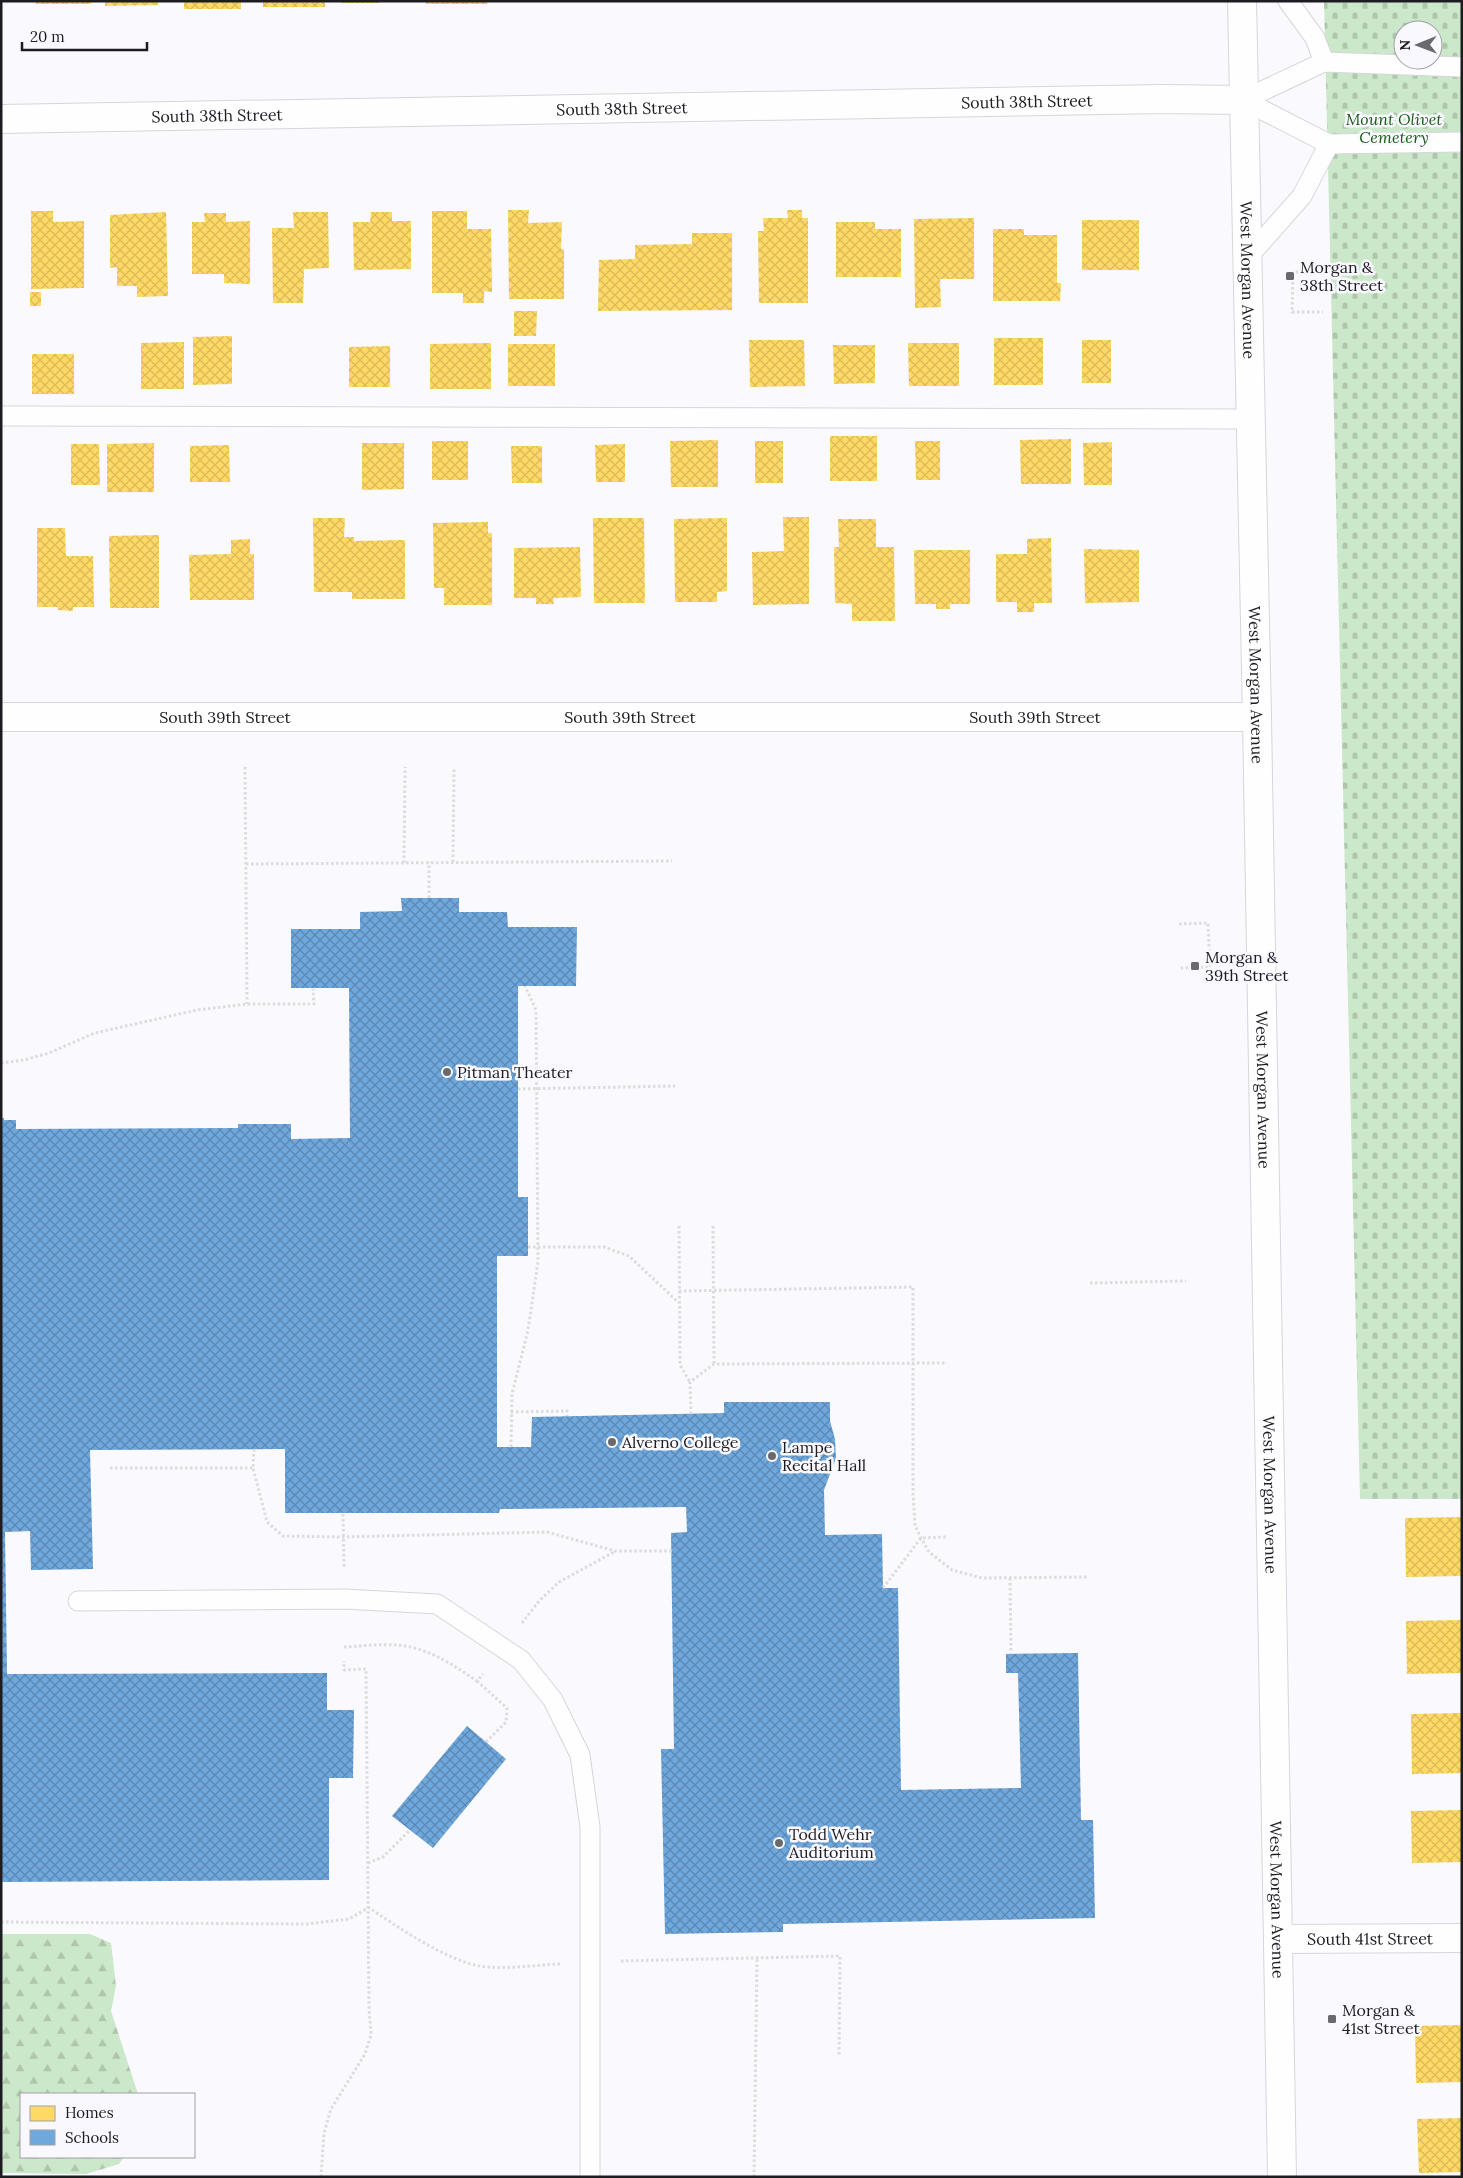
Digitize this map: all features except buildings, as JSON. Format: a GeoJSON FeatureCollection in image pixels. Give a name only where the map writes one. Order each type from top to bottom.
{"type":"FeatureCollection","features":[{"type":"Feature","properties":{"kind":"street","name":"West Morgan Avenue"},"geometry":{"type":"LineString","coordinates":[[1242,1],[1257,717],[1282,2177]]}},
{"type":"Feature","properties":{"kind":"street","name":"South 38th Street"},"geometry":{"type":"LineString","coordinates":[[1,119],[1152,99],[1244,100]]}},
{"type":"Feature","properties":{"kind":"street","name":"South 39th Street"},"geometry":{"type":"LineString","coordinates":[[1,717],[1257,717]]}},
{"type":"Feature","properties":{"kind":"street","name":"South 41st Street"},"geometry":{"type":"LineString","coordinates":[[1278,1939],[1462,1938]]}},
{"type":"Feature","properties":{"kind":"lane"},"geometry":{"type":"LineString","coordinates":[[1288,1],[1315,38],[1324,62]]}},
{"type":"Feature","properties":{"kind":"lane"},"geometry":{"type":"LineString","coordinates":[[1244,100],[1324,62],[1462,67]]}},
{"type":"Feature","properties":{"kind":"lane"},"geometry":{"type":"LineString","coordinates":[[1244,100],[1329,144],[1462,142]]}},
{"type":"Feature","properties":{"kind":"lane"},"geometry":{"type":"LineString","coordinates":[[1247,258],[1302,196],[1329,144]]}},
{"type":"Feature","properties":{"kind":"lane"},"geometry":{"type":"LineString","coordinates":[[1,416],[1250,419]]}},
{"type":"Feature","properties":{"kind":"lane"},"geometry":{"type":"LineString","coordinates":[[78,1601],[344,1598],[438,1604],[521,1660],[552,1700],[580,1755],[590,1827],[588,1962],[590,2177]]}},
{"type":"Feature","properties":{"kind":"path"},"geometry":{"type":"LineString","coordinates":[[1323,272],[1293,272],[1292,312],[1323,312]]}},
{"type":"Feature","properties":{"kind":"path"},"geometry":{"type":"LineString","coordinates":[[404,863],[405,767]]}},
{"type":"Feature","properties":{"kind":"path"},"geometry":{"type":"LineString","coordinates":[[453,862],[454,767]]}},
{"type":"Feature","properties":{"kind":"path"},"geometry":{"type":"LineString","coordinates":[[245,768],[247,1004]]}},
{"type":"Feature","properties":{"kind":"path"},"geometry":{"type":"LineString","coordinates":[[246,864],[672,861]]}},
{"type":"Feature","properties":{"kind":"path"},"geometry":{"type":"LineString","coordinates":[[429,862],[429,898]]}},
{"type":"Feature","properties":{"kind":"path"},"geometry":{"type":"LineString","coordinates":[[1178,924],[1208,923],[1209,932],[1210,967],[1180,968]]}},
{"type":"Feature","properties":{"kind":"path"},"geometry":{"type":"LineString","coordinates":[[511,1448],[512,1394],[531,1313],[538,1247],[536,1010],[526,986]]}},
{"type":"Feature","properties":{"kind":"path"},"geometry":{"type":"LineString","coordinates":[[1,1063],[24,1060],[49,1053],[95,1033],[197,1010],[247,1004],[314,1004],[313,988]]}},
{"type":"Feature","properties":{"kind":"path"},"geometry":{"type":"LineString","coordinates":[[518,1089],[675,1086]]}},
{"type":"Feature","properties":{"kind":"path"},"geometry":{"type":"LineString","coordinates":[[679,1226],[680,1365],[690,1382],[691,1414]]}},
{"type":"Feature","properties":{"kind":"path"},"geometry":{"type":"LineString","coordinates":[[713,1226],[714,1364]]}},
{"type":"Feature","properties":{"kind":"path"},"geometry":{"type":"LineString","coordinates":[[528,1247],[604,1246],[629,1256],[679,1303]]}},
{"type":"Feature","properties":{"kind":"path"},"geometry":{"type":"LineString","coordinates":[[1090,1283],[1186,1281]]}},
{"type":"Feature","properties":{"kind":"path"},"geometry":{"type":"LineString","coordinates":[[679,1291],[913,1287],[913,1493],[915,1526],[929,1552],[952,1570],[982,1578],[1088,1577]]}},
{"type":"Feature","properties":{"kind":"path"},"geometry":{"type":"LineString","coordinates":[[690,1382],[714,1364],[945,1363]]}},
{"type":"Feature","properties":{"kind":"path"},"geometry":{"type":"LineString","coordinates":[[511,1412],[567,1411],[567,1416]]}},
{"type":"Feature","properties":{"kind":"path"},"geometry":{"type":"LineString","coordinates":[[254,1449],[254,1468],[267,1522],[283,1536],[295,1538],[547,1532],[615,1551],[672,1551]]}},
{"type":"Feature","properties":{"kind":"path"},"geometry":{"type":"LineString","coordinates":[[110,1468],[254,1468]]}},
{"type":"Feature","properties":{"kind":"path"},"geometry":{"type":"LineString","coordinates":[[343,1514],[344,1575]]}},
{"type":"Feature","properties":{"kind":"path"},"geometry":{"type":"LineString","coordinates":[[921,1538],[946,1537]]}},
{"type":"Feature","properties":{"kind":"path"},"geometry":{"type":"LineString","coordinates":[[883,1588],[921,1538]]}},
{"type":"Feature","properties":{"kind":"path"},"geometry":{"type":"LineString","coordinates":[[519,1626],[539,1601],[559,1582],[615,1551]]}},
{"type":"Feature","properties":{"kind":"path"},"geometry":{"type":"LineString","coordinates":[[1010,1578],[1011,1654]]}},
{"type":"Feature","properties":{"kind":"path"},"geometry":{"type":"LineString","coordinates":[[344,1646],[397,1645],[424,1651],[450,1663],[477,1681],[507,1708],[506,1722],[486,1742]]}},
{"type":"Feature","properties":{"kind":"path"},"geometry":{"type":"LineString","coordinates":[[321,2177],[324,2133],[332,2109],[365,2054],[371,2035],[369,2007],[366,1669],[344,1670],[344,1661]]}},
{"type":"Feature","properties":{"kind":"path"},"geometry":{"type":"LineString","coordinates":[[477,1681],[489,1668]]}},
{"type":"Feature","properties":{"kind":"path"},"geometry":{"type":"LineString","coordinates":[[368,1863],[383,1857],[410,1830]]}},
{"type":"Feature","properties":{"kind":"path"},"geometry":{"type":"LineString","coordinates":[[368,1907],[402,1930],[428,1944],[455,1958],[478,1966],[501,1968],[588,1962],[840,1956],[838,2056]]}},
{"type":"Feature","properties":{"kind":"path"},"geometry":{"type":"LineString","coordinates":[[1,1922],[307,1924],[349,1919],[368,1907]]}},
{"type":"Feature","properties":{"kind":"path"},"geometry":{"type":"LineString","coordinates":[[754,2177],[758,1958]]}},
{"type":"Feature","properties":{"kind":"green space","name":"Mount Olivet Cemetery"},"geometry":{"type":"Polygon","coordinates":[[[1324,1],[1462,1],[1462,1499],[1360,1499],[1324,1]]]}},
{"type":"Feature","properties":{"kind":"green space"},"geometry":{"type":"Polygon","coordinates":[[[1,1934],[90,1934],[111,1943],[116,1986],[111,2011],[138,2093],[20,2093],[20,2158],[123,2158],[119,2164],[86,2174],[1,2173],[1,1934]]]}},
{"type":"Feature","properties":{"kind":"place","name":"Morgan & 38th Street"},"geometry":{"type":"Point","coordinates":[1290,276]}},
{"type":"Feature","properties":{"kind":"place","name":"Morgan & 39th Street"},"geometry":{"type":"Point","coordinates":[1195,966]}},
{"type":"Feature","properties":{"kind":"place","name":"Pitman Theater"},"geometry":{"type":"Point","coordinates":[447,1072]}},
{"type":"Feature","properties":{"kind":"place","name":"Alverno College"},"geometry":{"type":"Point","coordinates":[612,1442]}},
{"type":"Feature","properties":{"kind":"place","name":"Lampe Recital Hall"},"geometry":{"type":"Point","coordinates":[772,1456]}},
{"type":"Feature","properties":{"kind":"place","name":"Todd Wehr Auditorium"},"geometry":{"type":"Point","coordinates":[779,1843]}},
{"type":"Feature","properties":{"kind":"place","name":"Morgan & 41st Street"},"geometry":{"type":"Point","coordinates":[1332,2019]}}]}
